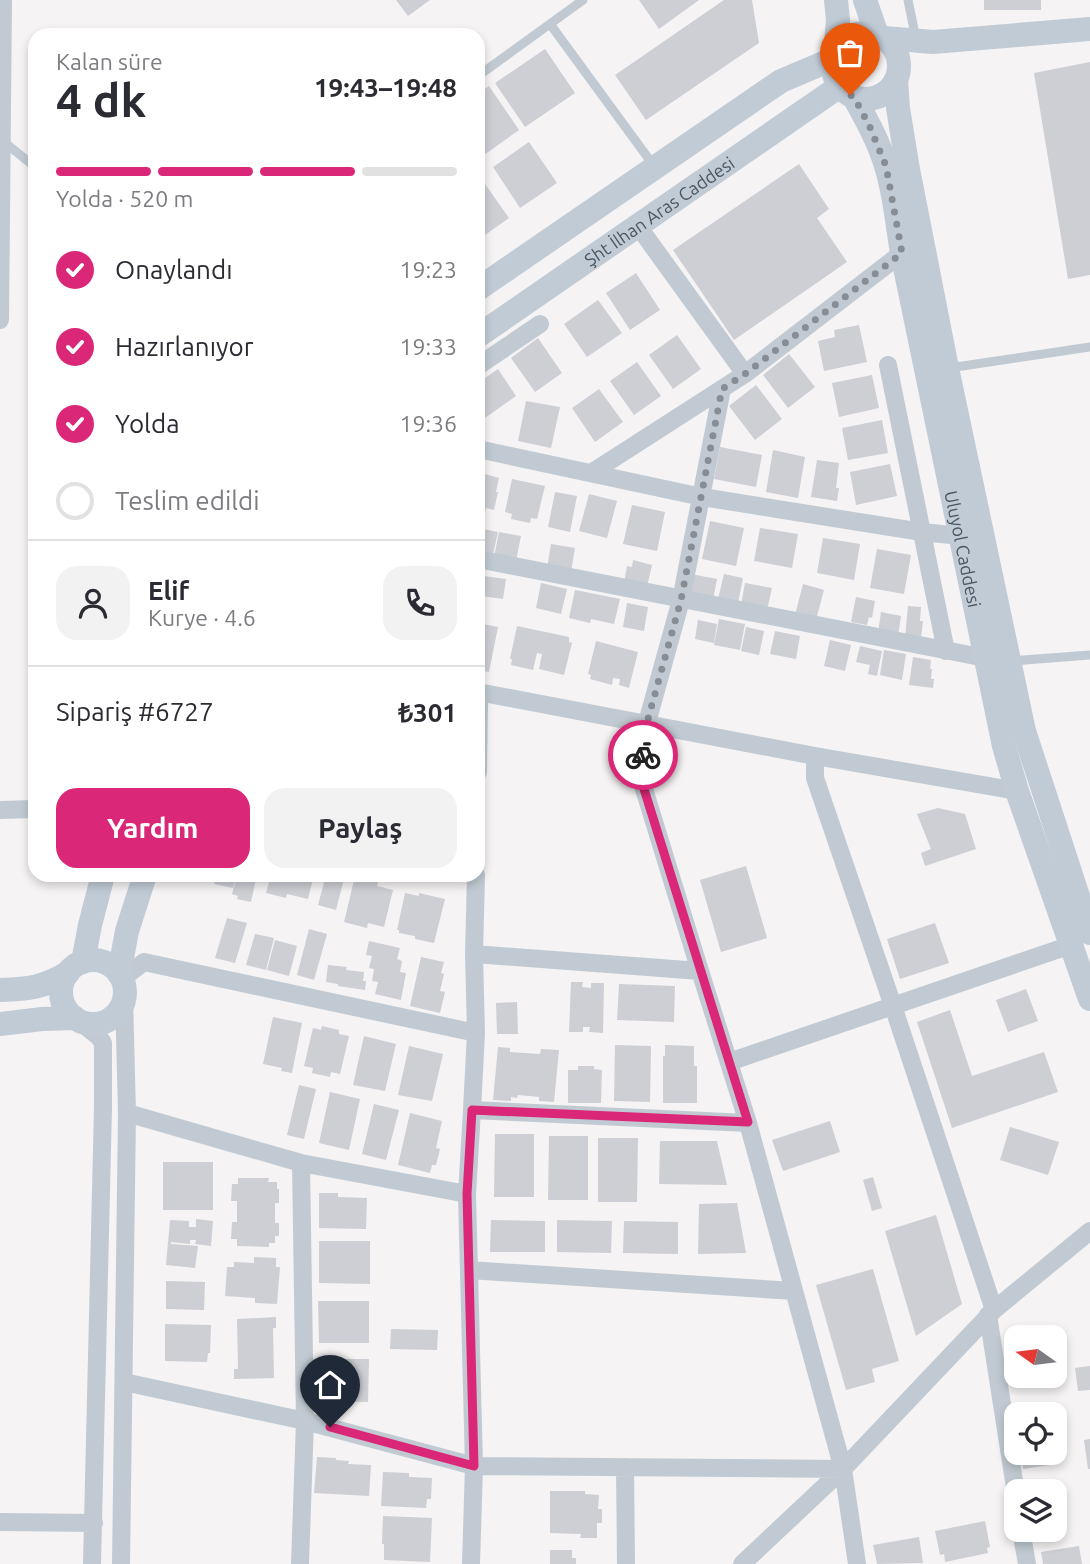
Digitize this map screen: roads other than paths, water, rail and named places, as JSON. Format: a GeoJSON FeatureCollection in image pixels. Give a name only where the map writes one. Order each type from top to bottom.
{"type":"FeatureCollection","features":[{"type":"Feature","properties":{"kind":"main road"},"geometry":{"type":"LineString","coordinates":[[836,0],[838,20],[833,69],[836,80],[847,91],[871,99],[890,89],[897,78],[927,57],[1005,36]]}},
{"type":"Feature","properties":{"kind":"main road"},"geometry":{"type":"LineString","coordinates":[[865,0],[881,36],[892,45],[897,54],[897,78]]}},
{"type":"Feature","properties":{"kind":"main road"},"geometry":{"type":"LineString","coordinates":[[485,284],[781,81],[834,56],[844,40],[853,35],[864,32],[917,41],[958,40],[1090,29]]}},
{"type":"Feature","properties":{"kind":"main road","name":"Uluyol Caddesi"},"geometry":{"type":"LineString","coordinates":[[897,78],[898,108],[907,164],[947,368],[997,660],[1004,746],[1017,791],[1081,939]]}},
{"type":"Feature","properties":{"kind":"main road","name":"Uluyol Caddesi"},"geometry":{"type":"LineString","coordinates":[[847,91],[869,125],[886,166],[960,536],[997,660],[1024,731],[1081,939],[1090,999]]}},
{"type":"Feature","properties":{"kind":"main road","name":"Şht İlhan Aras Caddesi"},"geometry":{"type":"LineString","coordinates":[[485,331],[638,226],[847,91]]}},
{"type":"Feature","properties":{"kind":"main road"},"geometry":{"type":"LineString","coordinates":[[101,882],[75,967],[63,981],[61,990],[65,1008],[77,1019],[87,1023],[104,1022],[118,1012],[127,931],[143,882]]}},
{"type":"Feature","properties":{"kind":"main road"},"geometry":{"type":"LineString","coordinates":[[0,990],[29,989],[48,984],[75,967],[99,961],[107,964],[122,983]]}},
{"type":"Feature","properties":{"kind":"main road"},"geometry":{"type":"LineString","coordinates":[[0,1024],[77,1019]]}},
{"type":"Feature","properties":{"kind":"street"},"geometry":{"type":"LineString","coordinates":[[0,320],[3,0]]}},
{"type":"Feature","properties":{"kind":"street"},"geometry":{"type":"LineString","coordinates":[[638,226],[745,374]]}},
{"type":"Feature","properties":{"kind":"street"},"geometry":{"type":"LineString","coordinates":[[591,473],[745,374],[902,253]]}},
{"type":"Feature","properties":{"kind":"street"},"geometry":{"type":"LineString","coordinates":[[485,361],[540,324]]}},
{"type":"Feature","properties":{"kind":"street"},"geometry":{"type":"LineString","coordinates":[[888,365],[946,651]]}},
{"type":"Feature","properties":{"kind":"street"},"geometry":{"type":"LineString","coordinates":[[722,389],[681,600],[643,737],[644,789],[748,1122],[843,1469],[857,1564]]}},
{"type":"Feature","properties":{"kind":"street"},"geometry":{"type":"LineString","coordinates":[[485,449],[702,496],[960,536]]}},
{"type":"Feature","properties":{"kind":"street"},"geometry":{"type":"LineString","coordinates":[[485,560],[997,660]]}},
{"type":"Feature","properties":{"kind":"street"},"geometry":{"type":"LineString","coordinates":[[485,699],[647,724],[1017,791]]}},
{"type":"Feature","properties":{"kind":"street"},"geometry":{"type":"LineString","coordinates":[[815,756],[815,778],[893,1006],[991,1312],[1014,1479]]}},
{"type":"Feature","properties":{"kind":"street"},"geometry":{"type":"LineString","coordinates":[[0,810],[28,809]]}},
{"type":"Feature","properties":{"kind":"street"},"geometry":{"type":"LineString","coordinates":[[471,1564],[474,1466],[467,1194],[476,1033],[476,882]]}},
{"type":"Feature","properties":{"kind":"street"},"geometry":{"type":"LineString","coordinates":[[729,1062],[1081,939]]}},
{"type":"Feature","properties":{"kind":"street"},"geometry":{"type":"LineString","coordinates":[[474,954],[700,971]]}},
{"type":"Feature","properties":{"kind":"street"},"geometry":{"type":"LineString","coordinates":[[121,1564],[128,1113],[122,983],[144,962],[476,1033]]}},
{"type":"Feature","properties":{"kind":"street"},"geometry":{"type":"LineString","coordinates":[[77,1019],[103,1043],[92,1564]]}},
{"type":"Feature","properties":{"kind":"street"},"geometry":{"type":"LineString","coordinates":[[472,1110],[748,1122]]}},
{"type":"Feature","properties":{"kind":"street"},"geometry":{"type":"LineString","coordinates":[[128,1113],[300,1163],[467,1194]]}},
{"type":"Feature","properties":{"kind":"street"},"geometry":{"type":"LineString","coordinates":[[300,1163],[305,1421],[300,1564]]}},
{"type":"Feature","properties":{"kind":"street"},"geometry":{"type":"LineString","coordinates":[[742,1564],[843,1469],[991,1312],[1090,1231]]}},
{"type":"Feature","properties":{"kind":"street"},"geometry":{"type":"LineString","coordinates":[[469,1270],[794,1291]]}},
{"type":"Feature","properties":{"kind":"street"},"geometry":{"type":"LineString","coordinates":[[124,1382],[305,1421],[474,1466],[843,1469]]}},
{"type":"Feature","properties":{"kind":"street"},"geometry":{"type":"LineString","coordinates":[[625,1467],[626,1564]]}},
{"type":"Feature","properties":{"kind":"street"},"geometry":{"type":"LineString","coordinates":[[0,1522],[94,1523]]}},
{"type":"Feature","properties":{"kind":"street"},"geometry":{"type":"LineString","coordinates":[[1023,1542],[1027,1564]]}},
{"type":"Feature","properties":{"kind":"lane"},"geometry":{"type":"LineString","coordinates":[[485,71],[583,0]]}},
{"type":"Feature","properties":{"kind":"lane"},"geometry":{"type":"LineString","coordinates":[[908,0],[917,41]]}},
{"type":"Feature","properties":{"kind":"lane"},"geometry":{"type":"LineString","coordinates":[[550,24],[654,168]]}},
{"type":"Feature","properties":{"kind":"lane"},"geometry":{"type":"LineString","coordinates":[[1,140],[28,161]]}},
{"type":"Feature","properties":{"kind":"lane"},"geometry":{"type":"LineString","coordinates":[[947,368],[1090,347]]}},
{"type":"Feature","properties":{"kind":"lane"},"geometry":{"type":"LineString","coordinates":[[997,660],[1090,655]]}}]}
